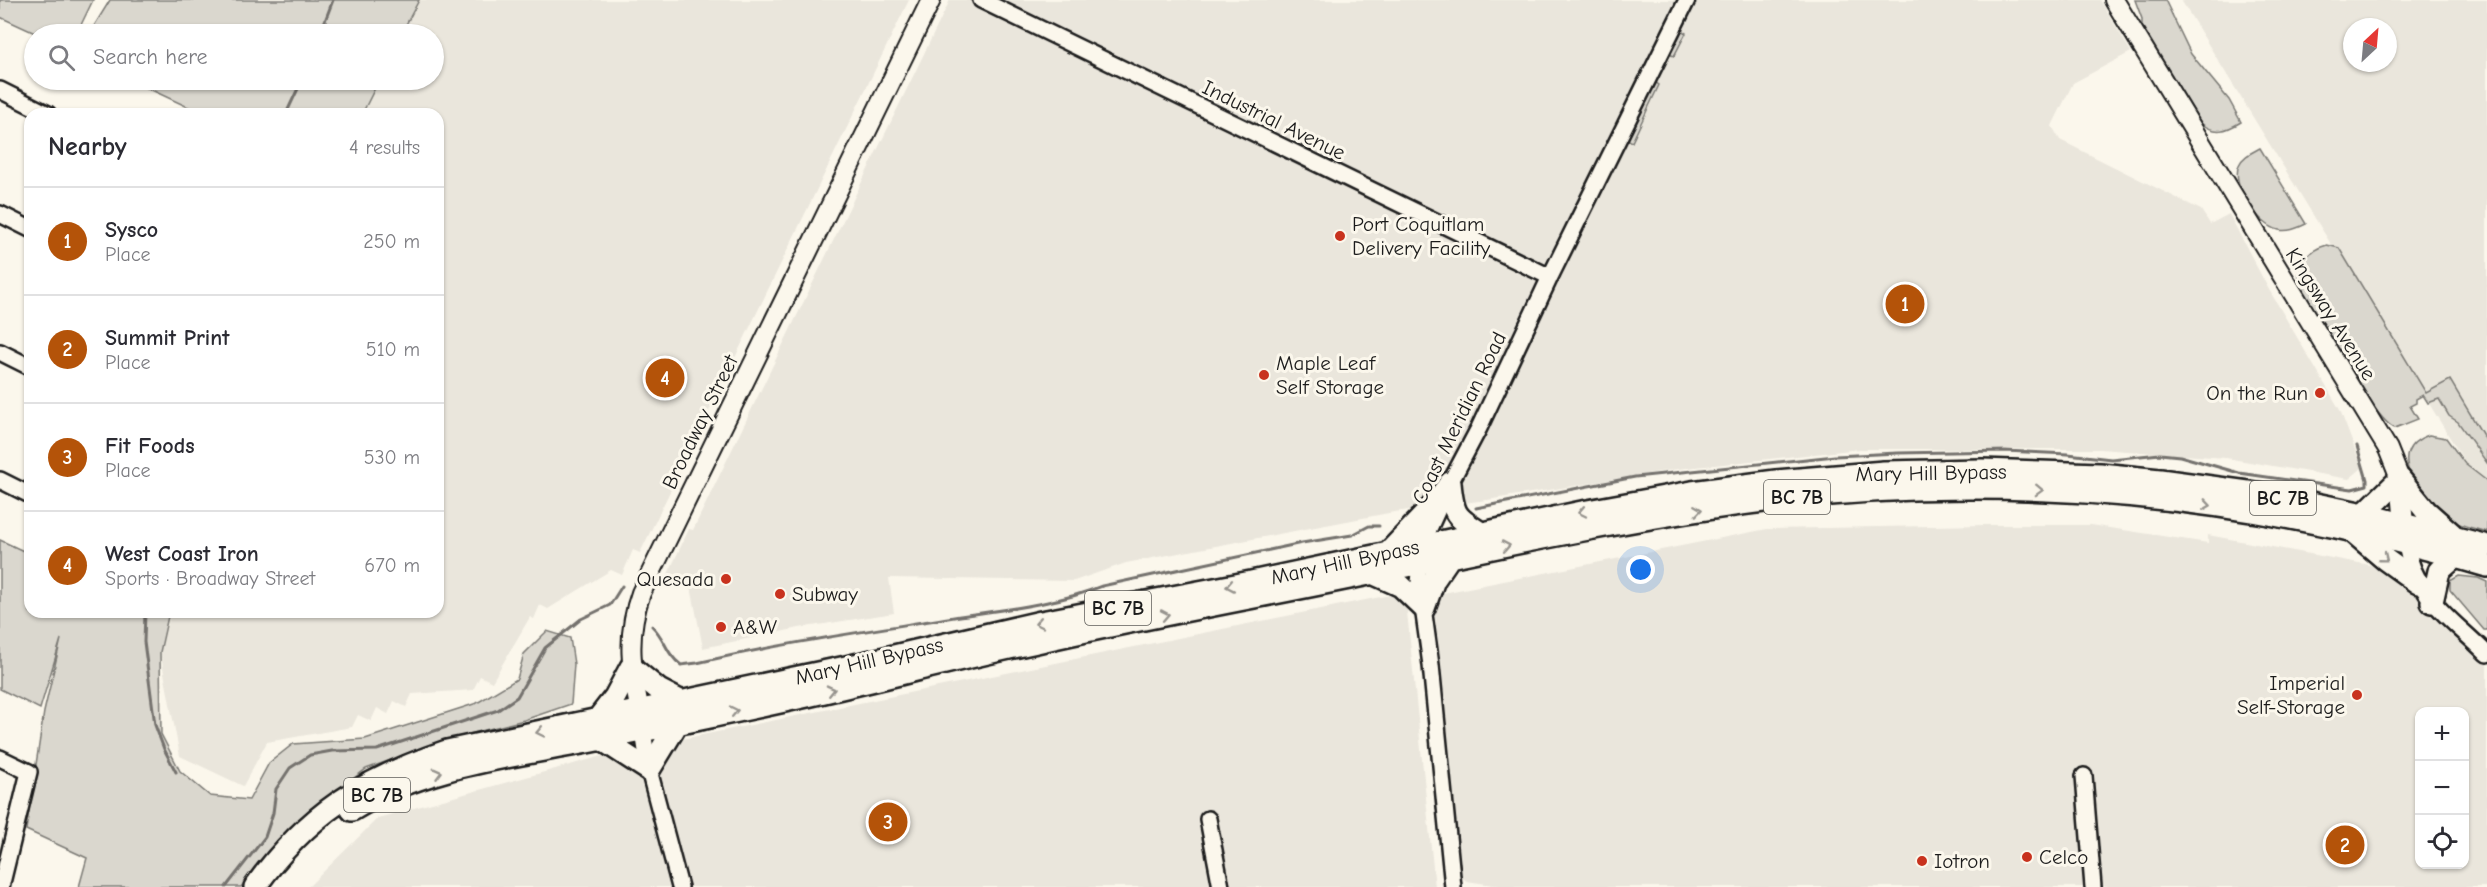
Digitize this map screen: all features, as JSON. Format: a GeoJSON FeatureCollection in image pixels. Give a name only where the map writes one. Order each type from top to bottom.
{"type":"FeatureCollection","features":[{"type":"Feature","properties":{"kind":"highway","name":"Mary Hill Bypass"},"geometry":{"type":"LineString","coordinates":[[641,721],[677,724],[1044,640],[1372,573],[1481,533],[1692,492],[1776,481],[1884,472],[1982,470],[2100,474],[2277,496],[2364,514],[2404,532],[2455,546],[2487,546]]}},
{"type":"Feature","properties":{"kind":"highway"},"geometry":{"type":"LineString","coordinates":[[2364,514],[2400,479],[2455,546],[2439,571],[2432,602]]}},
{"type":"Feature","properties":{"kind":"highway"},"geometry":{"type":"LineString","coordinates":[[1450,483],[1452,507],[1458,519],[1481,533]]}},
{"type":"Feature","properties":{"kind":"highway"},"geometry":{"type":"LineString","coordinates":[[1390,551],[1431,508],[1450,483]]}},
{"type":"Feature","properties":{"kind":"highway","name":"Mary Hill Bypass"},"geometry":{"type":"LineString","coordinates":[[255,887],[283,850],[321,815],[346,797],[395,769],[447,751],[641,721],[682,702],[1041,622],[1251,582],[1390,551],[1449,558],[1686,512],[1777,499],[1885,491],[1982,489],[2099,493],[2204,505],[2290,518],[2352,531],[2404,532]]}},
{"type":"Feature","properties":{"kind":"highway"},"geometry":{"type":"LineString","coordinates":[[2352,531],[2418,583]]}},
{"type":"Feature","properties":{"kind":"highway","name":"Mary Hill Bypass"},"geometry":{"type":"LineString","coordinates":[[2455,546],[2487,567]]}},
{"type":"Feature","properties":{"kind":"highway"},"geometry":{"type":"LineString","coordinates":[[1372,573],[1401,586],[1424,608],[1434,580],[1449,558]]}},
{"type":"Feature","properties":{"kind":"highway"},"geometry":{"type":"LineString","coordinates":[[677,724],[649,770],[599,729],[631,667],[659,690],[682,702]]}},
{"type":"Feature","properties":{"kind":"highway","name":"Mary Hill Bypass"},"geometry":{"type":"LineString","coordinates":[[272,887],[292,861],[328,828],[345,814],[381,793],[431,774],[599,729]]}},
{"type":"Feature","properties":{"kind":"main road","name":"Broadway Street"},"geometry":{"type":"LineString","coordinates":[[641,721],[631,667],[630,638],[641,593],[932,0]]}},
{"type":"Feature","properties":{"kind":"main road","name":"Kingsway Avenue"},"geometry":{"type":"LineString","coordinates":[[2114,0],[2388,449],[2400,479],[2404,532]]}},
{"type":"Feature","properties":{"kind":"street","name":"Industrial Avenue"},"geometry":{"type":"LineString","coordinates":[[981,0],[1550,277]]}},
{"type":"Feature","properties":{"kind":"street","name":"Coast Meridian Road"},"geometry":{"type":"LineString","coordinates":[[1420,554],[1450,483],[1479,428],[1550,277],[1687,0]]}},
{"type":"Feature","properties":{"kind":"street"},"geometry":{"type":"LineString","coordinates":[[0,90],[36,108]]}},
{"type":"Feature","properties":{"kind":"street"},"geometry":{"type":"LineString","coordinates":[[0,214],[24,226]]}},
{"type":"Feature","properties":{"kind":"street"},"geometry":{"type":"LineString","coordinates":[[0,352],[24,364]]}},
{"type":"Feature","properties":{"kind":"street"},"geometry":{"type":"LineString","coordinates":[[0,480],[24,492]]}},
{"type":"Feature","properties":{"kind":"street","name":"Kingsway Avenue"},"geometry":{"type":"LineString","coordinates":[[2404,532],[2410,564],[2418,583],[2432,602],[2487,654]]}},
{"type":"Feature","properties":{"kind":"street"},"geometry":{"type":"LineString","coordinates":[[1420,554],[1453,887]]}},
{"type":"Feature","properties":{"kind":"street","name":"Broadway Street"},"geometry":{"type":"LineString","coordinates":[[641,721],[649,770],[680,887]]}},
{"type":"Feature","properties":{"kind":"street"},"geometry":{"type":"LineString","coordinates":[[0,758],[29,772],[1,887]]}},
{"type":"Feature","properties":{"kind":"street"},"geometry":{"type":"LineString","coordinates":[[2084,776],[2093,887]]}},
{"type":"Feature","properties":{"kind":"street"},"geometry":{"type":"LineString","coordinates":[[1208,819],[1221,887]]}},
{"type":"Feature","properties":{"kind":"shaded area"},"geometry":{"type":"Polygon","coordinates":[[[0,0],[93,0],[81,24],[24,24],[24,28],[0,17],[0,0]]]}},
{"type":"Feature","properties":{"kind":"shaded area"},"geometry":{"type":"Polygon","coordinates":[[[110,0],[419,0],[406,24],[95,24],[110,0]]]}},
{"type":"Feature","properties":{"kind":"shaded area"},"geometry":{"type":"Polygon","coordinates":[[[419,0],[909,0],[640,553],[633,550],[622,575],[611,570],[548,609],[540,605],[534,619],[530,617],[492,682],[480,676],[473,690],[412,694],[406,707],[394,701],[388,714],[377,708],[371,721],[358,715],[352,727],[267,742],[243,786],[180,756],[160,652],[169,618],[444,618],[444,108],[365,108],[374,90],[444,90],[444,24],[406,24],[419,0]]]}},
{"type":"Feature","properties":{"kind":"shaded area"},"geometry":{"type":"Polygon","coordinates":[[[950,0],[2100,0],[2131,52],[2073,83],[2052,126],[2060,140],[2201,210],[2210,224],[2229,214],[2268,288],[2340,410],[2362,468],[2349,479],[2226,458],[2099,449],[1860,449],[1678,469],[1487,500],[1394,512],[1126,563],[1074,581],[889,578],[894,613],[799,628],[703,648],[692,592],[688,585],[668,574],[689,529],[693,530],[950,0]]]}},
{"type":"Feature","properties":{"kind":"shaded area"},"geometry":{"type":"Polygon","coordinates":[[[2135,0],[2165,0],[2191,54],[2229,100],[2241,122],[2221,130],[2211,129],[2201,123],[2142,26],[2142,19],[2135,0]]]}},
{"type":"Feature","properties":{"kind":"shaded area"},"geometry":{"type":"Polygon","coordinates":[[[2181,0],[2487,0],[2487,498],[2181,0]]]}},
{"type":"Feature","properties":{"kind":"shaded area"},"geometry":{"type":"Polygon","coordinates":[[[1681,30],[1686,33],[1674,56],[1669,54],[1681,30]]]}},
{"type":"Feature","properties":{"kind":"shaded area"},"geometry":{"type":"Polygon","coordinates":[[[1655,82],[1659,85],[1632,142],[1627,139],[1655,82]]]}},
{"type":"Feature","properties":{"kind":"shaded area"},"geometry":{"type":"Polygon","coordinates":[[[151,90],[374,90],[365,108],[190,108],[151,90]]]}},
{"type":"Feature","properties":{"kind":"shaded area"},"geometry":{"type":"Polygon","coordinates":[[[2260,148],[2306,224],[2290,230],[2279,230],[2263,221],[2248,204],[2242,193],[2237,173],[2241,162],[2260,148]]]}},
{"type":"Feature","properties":{"kind":"shaded area"},"geometry":{"type":"Polygon","coordinates":[[[2327,245],[2339,248],[2426,393],[2450,380],[2487,442],[2487,463],[2458,422],[2449,416],[2439,399],[2428,403],[2423,395],[2416,399],[2416,403],[2410,406],[2418,419],[2395,428],[2386,421],[2359,387],[2300,285],[2299,271],[2304,259],[2320,247],[2327,245]]]}},
{"type":"Feature","properties":{"kind":"shaded area"},"geometry":{"type":"Polygon","coordinates":[[[2429,435],[2446,438],[2465,464],[2487,481],[2487,532],[2447,518],[2427,500],[2418,488],[2407,464],[2408,452],[2415,442],[2429,435]]]}},
{"type":"Feature","properties":{"kind":"shaded area"},"geometry":{"type":"Polygon","coordinates":[[[2090,525],[2208,543],[2208,535],[2386,568],[2487,664],[2487,887],[1506,887],[1467,881],[1461,877],[1433,595],[1767,529],[2090,525]]]}},
{"type":"Feature","properties":{"kind":"shaded area"},"geometry":{"type":"Polygon","coordinates":[[[0,540],[24,551],[24,618],[168,618],[160,652],[161,734],[180,771],[210,796],[249,800],[269,763],[293,744],[365,739],[477,703],[517,679],[524,654],[547,631],[570,638],[574,664],[571,704],[524,720],[446,740],[366,769],[300,819],[275,844],[241,887],[79,887],[87,858],[26,830],[44,712],[61,639],[40,709],[0,689],[0,540]]]}},
{"type":"Feature","properties":{"kind":"shaded area"},"geometry":{"type":"Polygon","coordinates":[[[2459,576],[2478,578],[2487,582],[2487,630],[2484,630],[2450,590],[2450,581],[2459,576]]]}},
{"type":"Feature","properties":{"kind":"shaded area"},"geometry":{"type":"Polygon","coordinates":[[[1405,592],[1435,887],[308,887],[378,818],[613,753],[1405,592]]]}},
{"type":"Feature","properties":{"kind":"waterway"},"geometry":{"type":"LineString","coordinates":[[324,24],[333,0]]}},
{"type":"Feature","properties":{"kind":"waterway"},"geometry":{"type":"LineString","coordinates":[[289,108],[297,90]]}},
{"type":"Feature","properties":{"kind":"waterway"},"geometry":{"type":"LineString","coordinates":[[1476,508],[1635,477],[1835,456],[1898,453],[2005,451],[2111,459],[2160,454],[2180,456],[2239,473],[2352,489],[2367,485],[2357,446]]}},
{"type":"Feature","properties":{"kind":"waterway"},"geometry":{"type":"LineString","coordinates":[[652,626],[676,661],[681,665],[697,663],[761,649],[1048,602],[1102,586],[1302,543],[1352,535],[1369,526],[1379,526]]}},
{"type":"Feature","properties":{"kind":"waterway"},"geometry":{"type":"LineString","coordinates":[[226,887],[265,837],[273,813],[276,789],[290,768],[310,755],[332,751],[377,750],[498,710],[517,697],[545,648],[581,619],[610,605],[622,586]]}},
{"type":"Feature","properties":{"kind":"waterway"},"geometry":{"type":"LineString","coordinates":[[145,618],[144,642],[155,725],[176,772]]}},
{"type":"Feature","properties":{"kind":"place","name":"Port Coquitlam Delivery Facility"},"geometry":{"type":"Point","coordinates":[1340,236]}},
{"type":"Feature","properties":{"kind":"place","name":"Sysco"},"geometry":{"type":"Point","coordinates":[1905,304]}},
{"type":"Feature","properties":{"kind":"place","name":"Maple Leaf Self Storage"},"geometry":{"type":"Point","coordinates":[1264,375]}},
{"type":"Feature","properties":{"kind":"place","name":"West Coast Iron"},"geometry":{"type":"Point","coordinates":[665,378]}},
{"type":"Feature","properties":{"kind":"place","name":"On the Run"},"geometry":{"type":"Point","coordinates":[2320,393]}},
{"type":"Feature","properties":{"kind":"place","name":"Quesada"},"geometry":{"type":"Point","coordinates":[726,579]}},
{"type":"Feature","properties":{"kind":"place","name":"Subway"},"geometry":{"type":"Point","coordinates":[780,594]}},
{"type":"Feature","properties":{"kind":"place","name":"A&W"},"geometry":{"type":"Point","coordinates":[721,627]}},
{"type":"Feature","properties":{"kind":"place","name":"Imperial Self-Storage"},"geometry":{"type":"Point","coordinates":[2357,695]}},
{"type":"Feature","properties":{"kind":"place","name":"Fit Foods"},"geometry":{"type":"Point","coordinates":[888,822]}},
{"type":"Feature","properties":{"kind":"place","name":"Summit Print"},"geometry":{"type":"Point","coordinates":[2345,845]}},
{"type":"Feature","properties":{"kind":"place","name":"Celco"},"geometry":{"type":"Point","coordinates":[2027,857]}},
{"type":"Feature","properties":{"kind":"place","name":"Iotron"},"geometry":{"type":"Point","coordinates":[1922,861]}}]}
